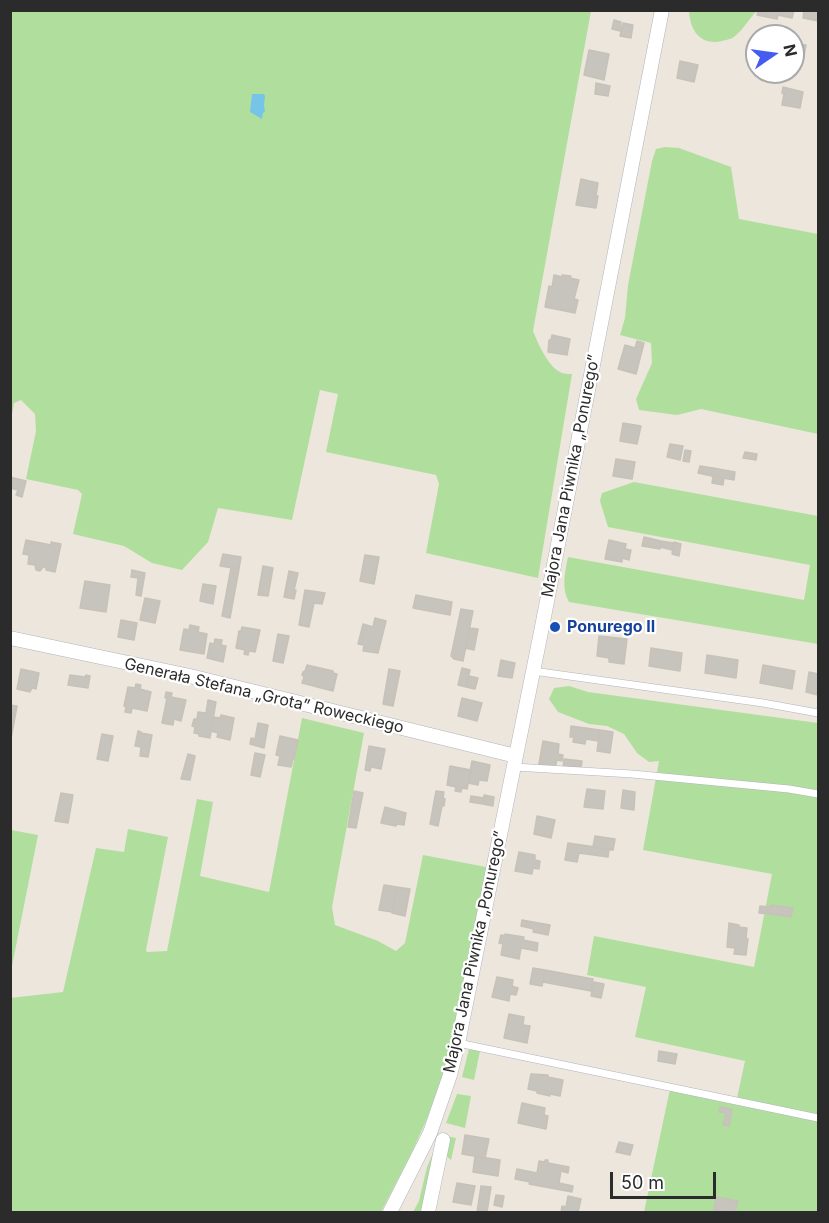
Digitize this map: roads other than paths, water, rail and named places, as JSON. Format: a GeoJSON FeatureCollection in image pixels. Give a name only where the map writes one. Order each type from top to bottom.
{"type":"FeatureCollection","features":[{"type":"Feature","properties":{"kind":"street","name":"Majora Jana Piwnika „Ponurego”"},"geometry":{"type":"LineString","coordinates":[[390,1212],[430,1133],[450,1075],[458,1043],[662,10]]}},
{"type":"Feature","properties":{"kind":"street","name":"Generała Stefana „Grota” Roweckiego"},"geometry":{"type":"LineString","coordinates":[[10,638],[190,676],[515,762]]}},
{"type":"Feature","properties":{"kind":"street"},"geometry":{"type":"LineString","coordinates":[[428,1212],[443,1140]]}},
{"type":"Feature","properties":{"kind":"lane"},"geometry":{"type":"LineString","coordinates":[[533,671],[819,712]]}},
{"type":"Feature","properties":{"kind":"lane"},"geometry":{"type":"LineString","coordinates":[[515,762],[789,789],[819,794]]}},
{"type":"Feature","properties":{"kind":"lane"},"geometry":{"type":"LineString","coordinates":[[458,1043],[819,1118]]}},
{"type":"Feature","properties":{"kind":"water"},"geometry":{"type":"Polygon","coordinates":[[[252,94],[264,94],[265,96],[265,111],[262,119],[250,112],[252,94]]]}},
{"type":"Feature","properties":{"kind":"place","name":"Ponurego II"},"geometry":{"type":"Point","coordinates":[555,627]}}]}
